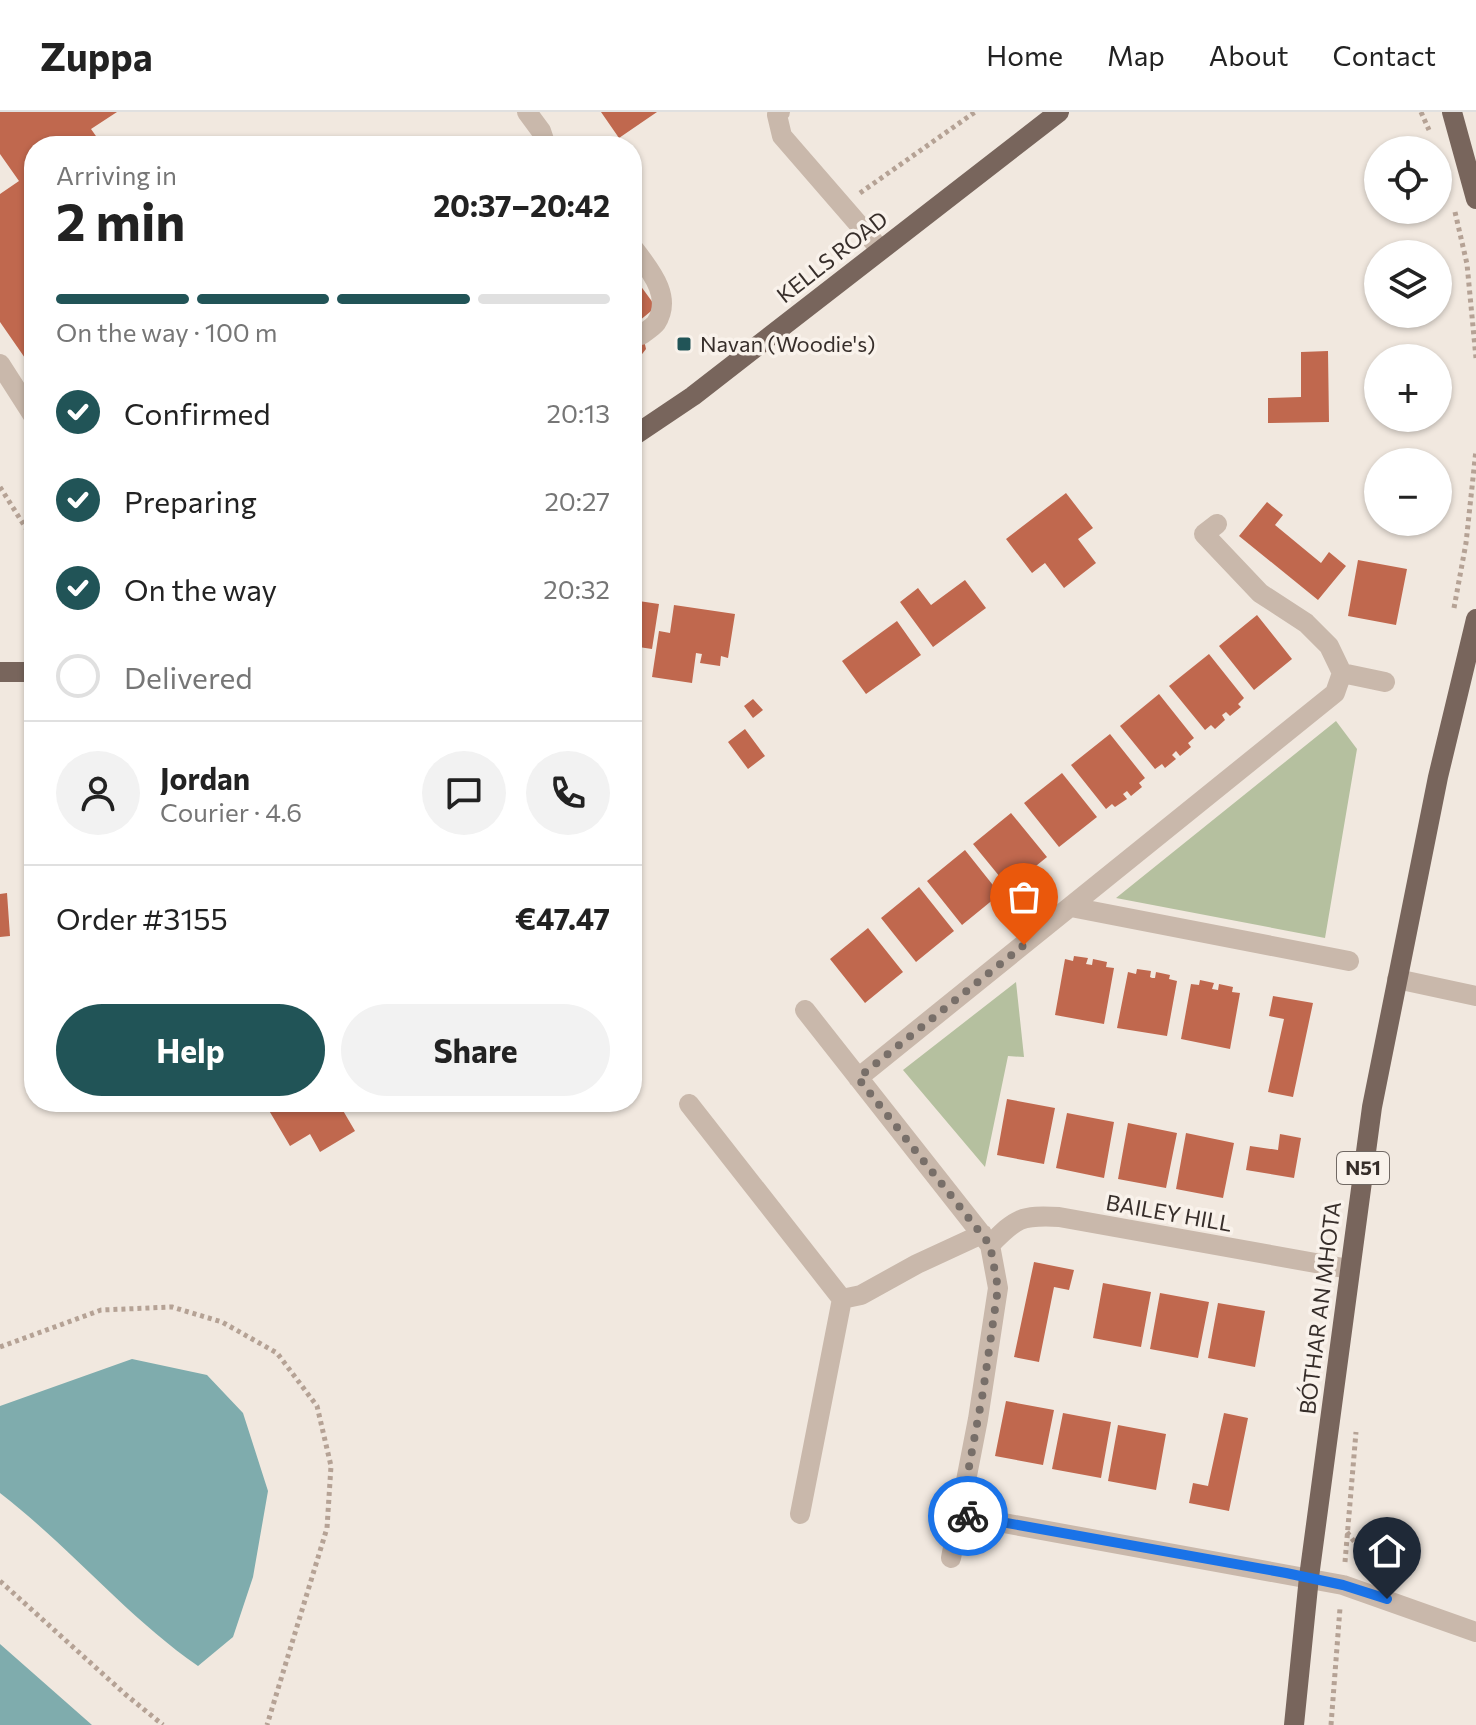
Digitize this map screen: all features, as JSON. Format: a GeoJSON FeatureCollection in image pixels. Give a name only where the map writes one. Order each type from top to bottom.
{"type":"FeatureCollection","features":[{"type":"Feature","properties":{"kind":"main road","name":"KELLS ROAD"},"geometry":{"type":"LineString","coordinates":[[642,430],[693,396],[1059,112]]}},
{"type":"Feature","properties":{"kind":"main road"},"geometry":{"type":"LineString","coordinates":[[1452,112],[1476,199]]}},
{"type":"Feature","properties":{"kind":"main road","name":"BÓTHAR AN MHOTA"},"geometry":{"type":"LineString","coordinates":[[1294,1725],[1309,1577],[1372,1107],[1438,777],[1476,619]]}},
{"type":"Feature","properties":{"kind":"main road"},"geometry":{"type":"LineString","coordinates":[[0,672],[24,672]]}},
{"type":"Feature","properties":{"kind":"street"},"geometry":{"type":"LineString","coordinates":[[527,112],[543,136]]}},
{"type":"Feature","properties":{"kind":"street"},"geometry":{"type":"LineString","coordinates":[[780,112],[777,115],[782,136],[880,249]]}},
{"type":"Feature","properties":{"kind":"street"},"geometry":{"type":"LineString","coordinates":[[642,260],[657,281],[663,301],[656,323],[642,334]]}},
{"type":"Feature","properties":{"kind":"street"},"geometry":{"type":"LineString","coordinates":[[0,364],[24,401]]}},
{"type":"Feature","properties":{"kind":"street"},"geometry":{"type":"LineString","coordinates":[[858,1078],[1335,693],[1342,673],[1329,646],[1306,623],[1260,593],[1220,554],[1204,534],[1217,524]]}},
{"type":"Feature","properties":{"kind":"street"},"geometry":{"type":"LineString","coordinates":[[1342,673],[1385,682]]}},
{"type":"Feature","properties":{"kind":"street"},"geometry":{"type":"LineString","coordinates":[[1071,907],[1349,961]]}},
{"type":"Feature","properties":{"kind":"street"},"geometry":{"type":"LineString","coordinates":[[1397,979],[1476,996]]}},
{"type":"Feature","properties":{"kind":"street"},"geometry":{"type":"LineString","coordinates":[[805,1010],[986,1239],[998,1288],[983,1392],[951,1558]]}},
{"type":"Feature","properties":{"kind":"street"},"geometry":{"type":"LineString","coordinates":[[689,1104],[842,1299],[800,1514]]}},
{"type":"Feature","properties":{"kind":"street","name":"BAILEY HILL"},"geometry":{"type":"LineString","coordinates":[[842,1299],[861,1295],[917,1264],[986,1239],[1012,1222],[1035,1216],[1349,1269]]}},
{"type":"Feature","properties":{"kind":"street"},"geometry":{"type":"LineString","coordinates":[[960,1515],[1309,1577],[1365,1591],[1476,1632]]}},
{"type":"Feature","properties":{"kind":"path"},"geometry":{"type":"LineString","coordinates":[[864,201],[858,194],[975,112]]}},
{"type":"Feature","properties":{"kind":"path"},"geometry":{"type":"LineString","coordinates":[[1452,204],[1467,264],[1476,358]]}},
{"type":"Feature","properties":{"kind":"path"},"geometry":{"type":"LineString","coordinates":[[0,487],[24,525]]}},
{"type":"Feature","properties":{"kind":"path"},"geometry":{"type":"LineString","coordinates":[[0,1347],[101,1310],[172,1307],[222,1322],[277,1353],[317,1406],[331,1466],[327,1528],[267,1725]]}},
{"type":"Feature","properties":{"kind":"path"},"geometry":{"type":"LineString","coordinates":[[1345,1551],[1344,1532],[1357,1426]]}},
{"type":"Feature","properties":{"kind":"path"},"geometry":{"type":"LineString","coordinates":[[0,1581],[163,1725]]}},
{"type":"Feature","properties":{"kind":"path"},"geometry":{"type":"LineString","coordinates":[[1331,1725],[1335,1624],[1340,1607]]}},
{"type":"Feature","properties":{"kind":"green space"},"geometry":{"type":"Polygon","coordinates":[[[1336,721],[1357,749],[1325,938],[1116,898],[1336,721]]]}},
{"type":"Feature","properties":{"kind":"green space"},"geometry":{"type":"Polygon","coordinates":[[[1016,982],[1024,1057],[1008,1056],[985,1167],[903,1070],[1016,982]]]}},
{"type":"Feature","properties":{"kind":"water"},"geometry":{"type":"Polygon","coordinates":[[[132,1359],[207,1375],[243,1413],[268,1491],[253,1577],[233,1637],[198,1666],[147,1625],[0,1493],[0,1406],[132,1359]]]}},
{"type":"Feature","properties":{"kind":"water"},"geometry":{"type":"Polygon","coordinates":[[[0,1644],[92,1725],[0,1725],[0,1644]]]}},
{"type":"Feature","properties":{"kind":"building"},"geometry":{"type":"Polygon","coordinates":[[[0,112],[117,112],[91,129],[96,136],[24,136],[24,357],[0,322],[0,194],[19,181],[0,154],[0,112]]]}},
{"type":"Feature","properties":{"kind":"building"},"geometry":{"type":"Polygon","coordinates":[[[601,112],[657,112],[622,136],[618,136],[601,112]]]}},
{"type":"Feature","properties":{"kind":"building"},"geometry":{"type":"Polygon","coordinates":[[[642,288],[656,307],[642,319],[642,288]]]}},
{"type":"Feature","properties":{"kind":"building"},"geometry":{"type":"Polygon","coordinates":[[[1328,351],[1329,422],[1268,423],[1268,398],[1301,397],[1301,352],[1328,351]]]}},
{"type":"Feature","properties":{"kind":"building"},"geometry":{"type":"Polygon","coordinates":[[[1066,493],[1093,528],[1078,539],[1096,563],[1064,588],[1045,563],[1032,573],[1006,539],[1066,493]]]}},
{"type":"Feature","properties":{"kind":"building"},"geometry":{"type":"Polygon","coordinates":[[[1267,502],[1283,515],[1275,525],[1321,563],[1329,552],[1346,566],[1318,600],[1239,536],[1267,502]]]}},
{"type":"Feature","properties":{"kind":"building"},"geometry":{"type":"Polygon","coordinates":[[[1358,560],[1407,569],[1396,625],[1348,616],[1358,560]]]}},
{"type":"Feature","properties":{"kind":"building"},"geometry":{"type":"Polygon","coordinates":[[[965,580],[986,608],[933,647],[900,602],[918,588],[931,605],[965,580]]]}},
{"type":"Feature","properties":{"kind":"building"},"geometry":{"type":"Polygon","coordinates":[[[642,601],[659,604],[652,649],[642,648],[642,601]]]}},
{"type":"Feature","properties":{"kind":"building"},"geometry":{"type":"Polygon","coordinates":[[[674,605],[735,614],[728,658],[721,656],[720,666],[700,663],[702,654],[696,653],[692,683],[652,677],[659,631],[670,633],[674,605]]]}},
{"type":"Feature","properties":{"kind":"building"},"geometry":{"type":"Polygon","coordinates":[[[1257,615],[1292,659],[1254,690],[1219,646],[1257,615]]]}},
{"type":"Feature","properties":{"kind":"building"},"geometry":{"type":"Polygon","coordinates":[[[897,621],[921,655],[866,694],[842,661],[897,621]]]}},
{"type":"Feature","properties":{"kind":"building"},"geometry":{"type":"Polygon","coordinates":[[[1209,654],[1244,698],[1238,704],[1241,707],[1230,716],[1226,712],[1222,715],[1225,720],[1215,729],[1211,725],[1205,730],[1169,686],[1209,654]]]}},
{"type":"Feature","properties":{"kind":"building"},"geometry":{"type":"Polygon","coordinates":[[[1159,694],[1194,738],[1188,743],[1191,747],[1180,756],[1176,751],[1172,755],[1176,759],[1165,768],[1162,764],[1155,769],[1120,726],[1159,694]]]}},
{"type":"Feature","properties":{"kind":"building"},"geometry":{"type":"Polygon","coordinates":[[[753,699],[763,710],[753,718],[744,706],[753,699]]]}},
{"type":"Feature","properties":{"kind":"building"},"geometry":{"type":"Polygon","coordinates":[[[745,729],[765,756],[748,769],[728,742],[745,729]]]}},
{"type":"Feature","properties":{"kind":"building"},"geometry":{"type":"Polygon","coordinates":[[[1110,734],[1145,778],[1139,783],[1142,787],[1131,796],[1127,791],[1123,794],[1127,799],[1106,809],[1071,765],[1110,734]]]}},
{"type":"Feature","properties":{"kind":"building"},"geometry":{"type":"Polygon","coordinates":[[[1062,773],[1097,817],[1059,847],[1024,803],[1062,773]]]}},
{"type":"Feature","properties":{"kind":"building"},"geometry":{"type":"Polygon","coordinates":[[[1011,813],[1047,857],[1009,888],[973,844],[1011,813]]]}},
{"type":"Feature","properties":{"kind":"building"},"geometry":{"type":"Polygon","coordinates":[[[965,850],[1000,894],[962,925],[927,881],[965,850]]]}},
{"type":"Feature","properties":{"kind":"building"},"geometry":{"type":"Polygon","coordinates":[[[919,887],[954,931],[916,962],[881,918],[919,887]]]}},
{"type":"Feature","properties":{"kind":"building"},"geometry":{"type":"Polygon","coordinates":[[[7,893],[10,936],[0,937],[0,894],[7,893]]]}},
{"type":"Feature","properties":{"kind":"building"},"geometry":{"type":"Polygon","coordinates":[[[868,928],[903,972],[865,1003],[830,959],[868,928]]]}},
{"type":"Feature","properties":{"kind":"building"},"geometry":{"type":"Polygon","coordinates":[[[1074,956],[1088,958],[1086,964],[1092,965],[1093,959],[1107,962],[1106,967],[1114,968],[1104,1024],[1055,1015],[1065,959],[1073,961],[1074,956]]]}},
{"type":"Feature","properties":{"kind":"building"},"geometry":{"type":"Polygon","coordinates":[[[1137,969],[1151,971],[1152,978],[1155,978],[1156,972],[1170,975],[1169,979],[1177,981],[1167,1036],[1117,1028],[1128,972],[1136,974],[1137,969]]]}},
{"type":"Feature","properties":{"kind":"building"},"geometry":{"type":"Polygon","coordinates":[[[1200,980],[1214,983],[1212,989],[1218,990],[1219,984],[1233,987],[1232,992],[1240,993],[1230,1049],[1181,1039],[1191,984],[1199,985],[1200,980]]]}},
{"type":"Feature","properties":{"kind":"building"},"geometry":{"type":"Polygon","coordinates":[[[1273,996],[1313,1003],[1293,1097],[1268,1092],[1284,1019],[1269,1016],[1273,996]]]}},
{"type":"Feature","properties":{"kind":"building"},"geometry":{"type":"Polygon","coordinates":[[[1007,1099],[1055,1108],[1044,1164],[997,1155],[1007,1099]]]}},
{"type":"Feature","properties":{"kind":"building"},"geometry":{"type":"Polygon","coordinates":[[[270,1112],[344,1112],[355,1131],[320,1152],[310,1134],[290,1146],[270,1112]]]}},
{"type":"Feature","properties":{"kind":"building"},"geometry":{"type":"Polygon","coordinates":[[[1067,1113],[1114,1122],[1104,1178],[1056,1168],[1067,1113]]]}},
{"type":"Feature","properties":{"kind":"building"},"geometry":{"type":"Polygon","coordinates":[[[1128,1123],[1177,1133],[1166,1188],[1118,1179],[1128,1123]]]}},
{"type":"Feature","properties":{"kind":"building"},"geometry":{"type":"Polygon","coordinates":[[[1186,1133],[1234,1143],[1223,1198],[1176,1189],[1186,1133]]]}},
{"type":"Feature","properties":{"kind":"building"},"geometry":{"type":"Polygon","coordinates":[[[1280,1134],[1301,1138],[1294,1178],[1246,1170],[1250,1146],[1278,1150],[1280,1134]]]}},
{"type":"Feature","properties":{"kind":"building"},"geometry":{"type":"Polygon","coordinates":[[[1034,1262],[1074,1270],[1069,1290],[1054,1287],[1039,1362],[1014,1357],[1034,1262]]]}},
{"type":"Feature","properties":{"kind":"building"},"geometry":{"type":"Polygon","coordinates":[[[1103,1283],[1151,1292],[1141,1347],[1093,1338],[1103,1283]]]}},
{"type":"Feature","properties":{"kind":"building"},"geometry":{"type":"Polygon","coordinates":[[[1160,1293],[1209,1302],[1198,1358],[1150,1349],[1160,1293]]]}},
{"type":"Feature","properties":{"kind":"building"},"geometry":{"type":"Polygon","coordinates":[[[1218,1303],[1265,1311],[1255,1367],[1208,1358],[1218,1303]]]}},
{"type":"Feature","properties":{"kind":"building"},"geometry":{"type":"Polygon","coordinates":[[[1006,1401],[1054,1410],[1043,1465],[995,1456],[1006,1401]]]}},
{"type":"Feature","properties":{"kind":"building"},"geometry":{"type":"Polygon","coordinates":[[[1063,1413],[1111,1422],[1101,1478],[1052,1469],[1063,1413]]]}},
{"type":"Feature","properties":{"kind":"building"},"geometry":{"type":"Polygon","coordinates":[[[1224,1413],[1248,1418],[1229,1511],[1189,1503],[1193,1483],[1208,1486],[1224,1413]]]}},
{"type":"Feature","properties":{"kind":"building"},"geometry":{"type":"Polygon","coordinates":[[[1118,1425],[1166,1434],[1156,1490],[1108,1481],[1118,1425]]]}},
{"type":"Feature","properties":{"kind":"way so far"},"geometry":{"type":"LineString","coordinates":[[968,1516],[960,1515],[998,1288],[990,1245],[858,1078],[1024,945]]}},
{"type":"Feature","properties":{"kind":"place","name":"Navan (Woodie's)"},"geometry":{"type":"Point","coordinates":[684,344]}},
{"type":"Feature","properties":{"kind":"route"},"geometry":{"type":"LineString","coordinates":[[968,1516],[1286,1573],[1343,1585],[1387,1599]]}}]}
